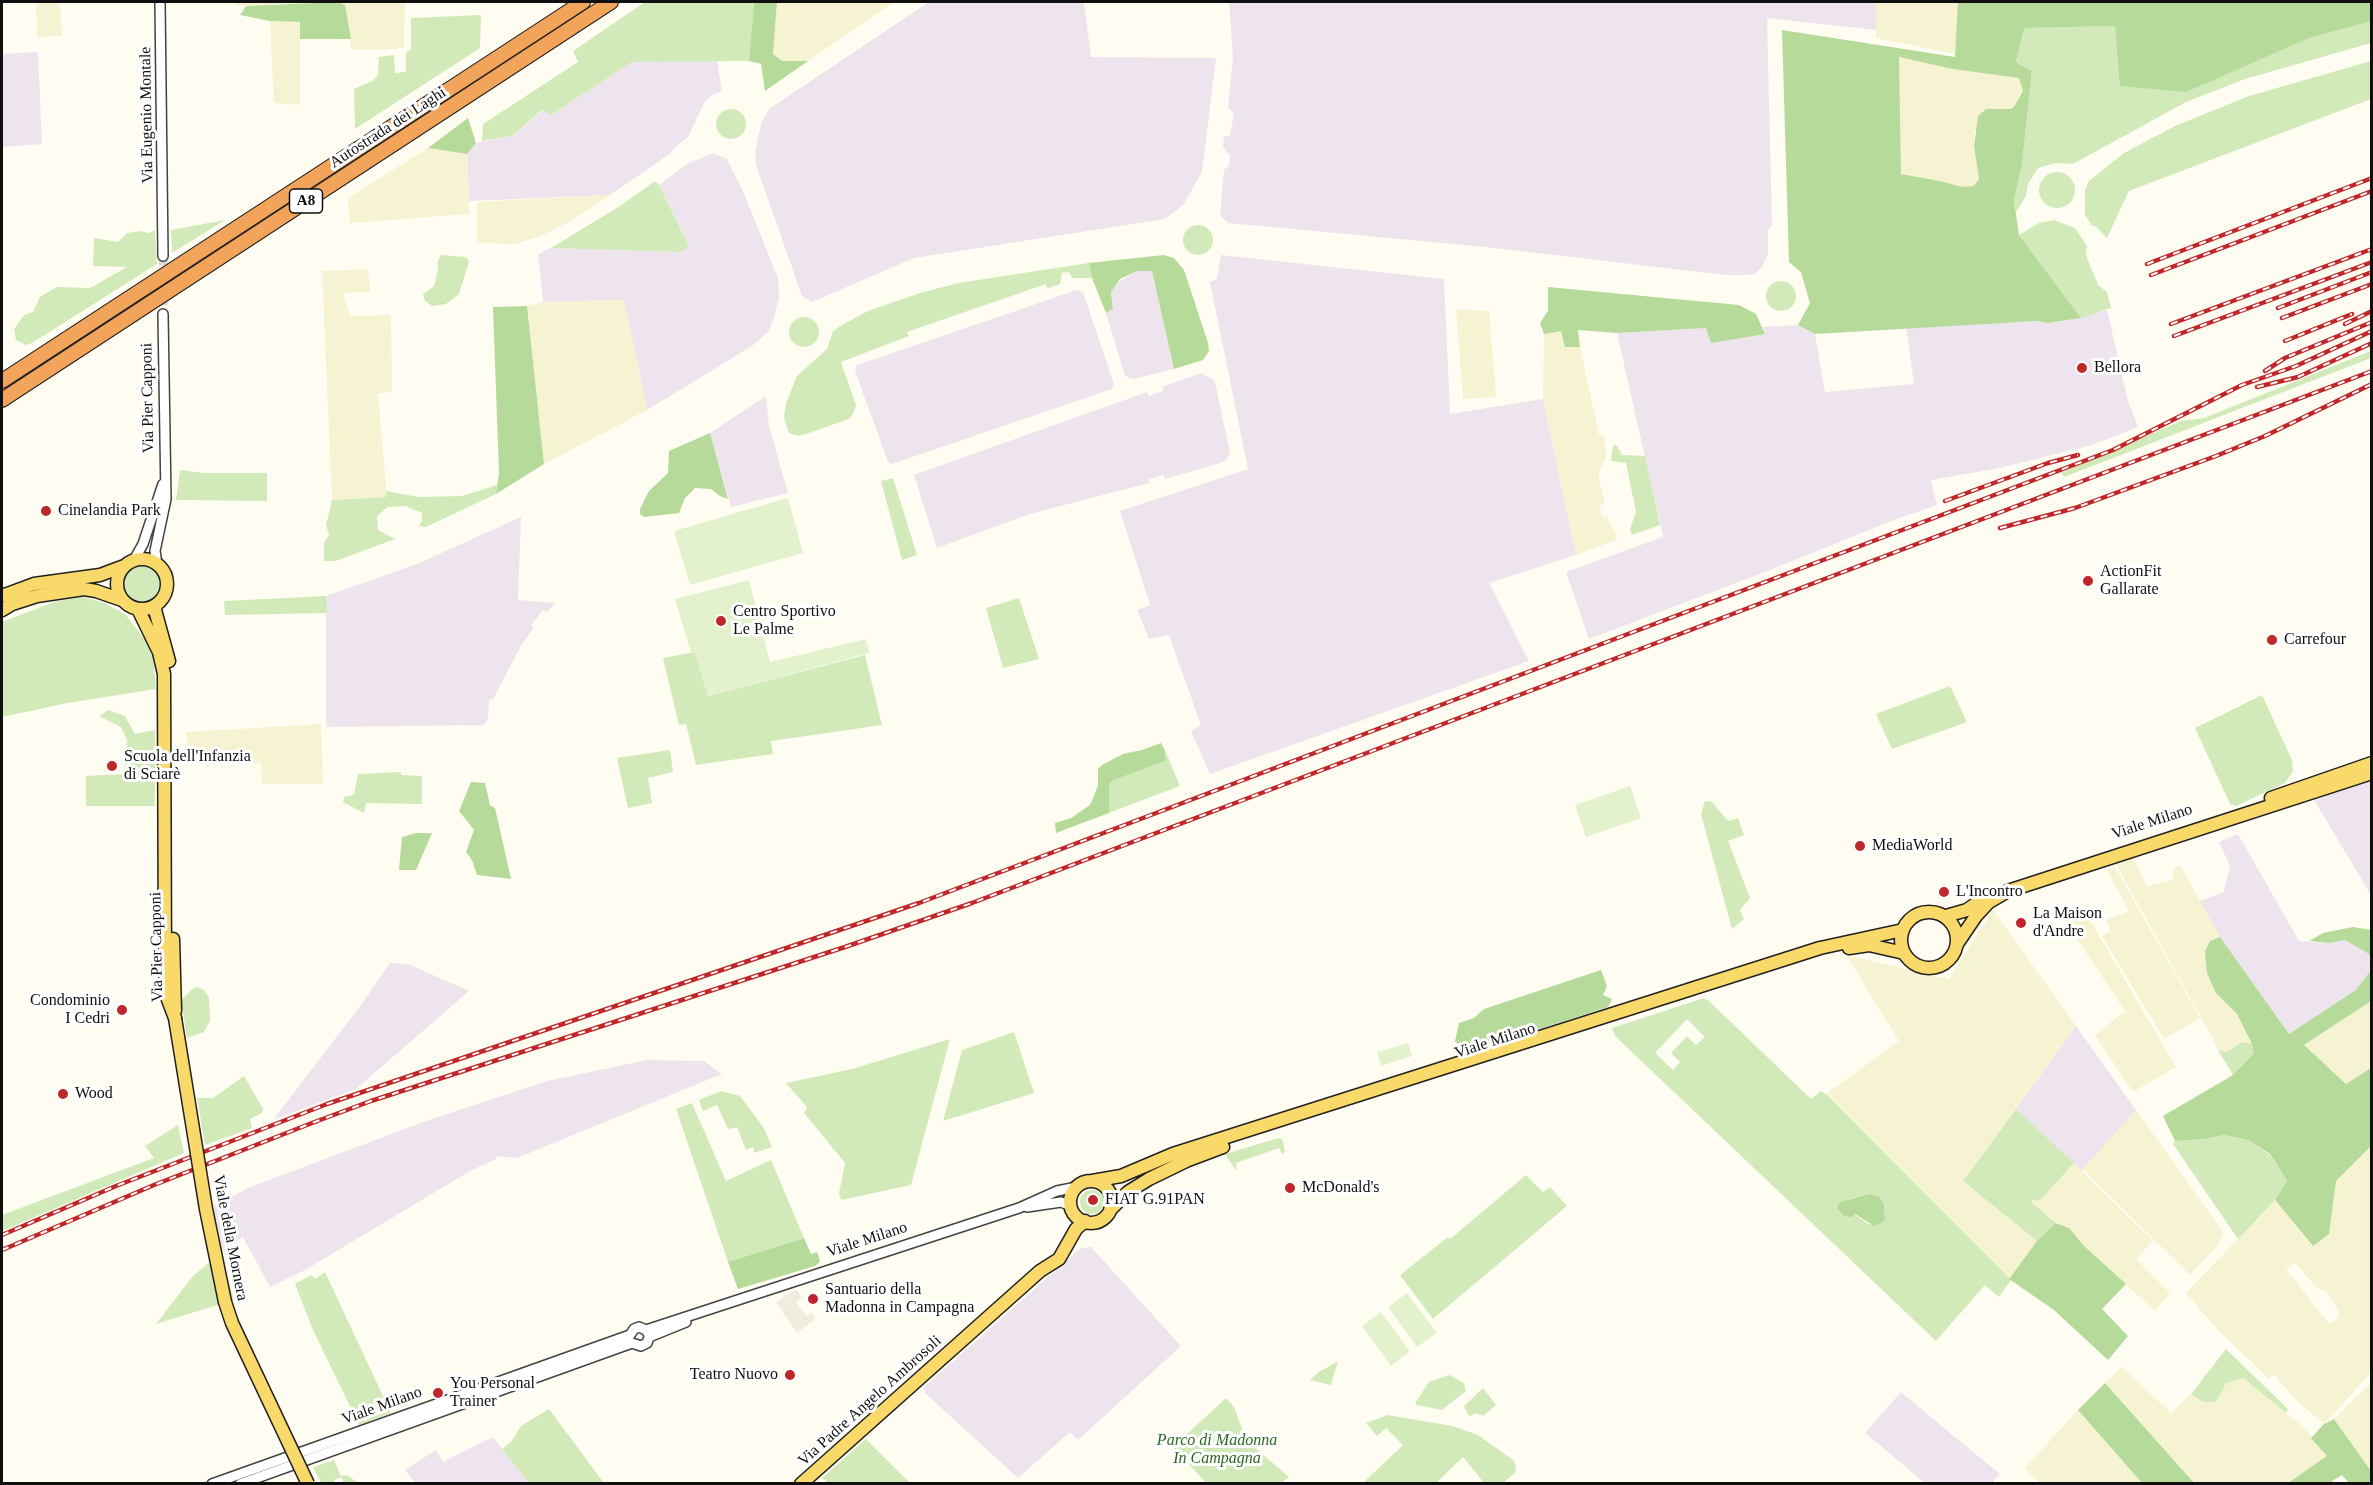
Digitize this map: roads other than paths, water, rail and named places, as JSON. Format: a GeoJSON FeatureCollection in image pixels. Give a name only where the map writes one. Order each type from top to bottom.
{"type":"FeatureCollection","features":[{"type":"Feature","properties":{"kind":"highway","name":"Autostrada dei Laghi"},"geometry":{"type":"LineString","coordinates":[[2,381],[583,2]]}},
{"type":"Feature","properties":{"kind":"highway","name":"Autostrada dei Laghi"},"geometry":{"type":"LineString","coordinates":[[2,400],[611,2]]}},
{"type":"Feature","properties":{"kind":"main road"},"geometry":{"type":"LineString","coordinates":[[2,596],[34,584],[100,575],[144,559],[158,564],[163,569],[168,583],[164,597],[148,609],[138,609],[122,600],[84,589],[37,596],[12,604],[2,610]]}},
{"type":"Feature","properties":{"kind":"main road"},"geometry":{"type":"LineString","coordinates":[[122,600],[117,583],[119,574],[129,563]]}},
{"type":"Feature","properties":{"kind":"main road","name":"Via Pier Capponi"},"geometry":{"type":"LineString","coordinates":[[156,605],[155,610],[172,671],[175,1018]]}},
{"type":"Feature","properties":{"kind":"main road","name":"Via Pier Capponi"},"geometry":{"type":"LineString","coordinates":[[138,609],[159,652],[164,674],[165,969],[167,997],[175,1018]]}},
{"type":"Feature","properties":{"kind":"main road","name":"Viale Milano"},"geometry":{"type":"LineString","coordinates":[[1946,916],[1967,910],[1990,892],[2012,882],[2188,827],[2372,763]]}},
{"type":"Feature","properties":{"kind":"main road","name":"Viale Milano"},"geometry":{"type":"LineString","coordinates":[[1957,944],[1976,916],[1989,902],[2008,891],[2187,835],[2372,773]]}},
{"type":"Feature","properties":{"kind":"main road"},"geometry":{"type":"LineString","coordinates":[[1924,912],[1946,916],[1956,929],[1957,944],[1950,960],[1934,968],[1916,966],[1904,953],[1901,938],[1908,921],[1924,912]]}},
{"type":"Feature","properties":{"kind":"main road","name":"Viale Milano"},"geometry":{"type":"LineString","coordinates":[[1092,1181],[1121,1176],[1173,1154],[1820,948],[1903,930]]}},
{"type":"Feature","properties":{"kind":"main road","name":"Viale Milano"},"geometry":{"type":"LineString","coordinates":[[1110,1210],[1128,1191],[1186,1161],[1378,1095],[1852,946],[1869,945],[1904,953]]}},
{"type":"Feature","properties":{"kind":"main road","name":"Viale della Mornera"},"geometry":{"type":"LineString","coordinates":[[175,1018],[210,1230],[225,1302],[232,1323],[308,1484]]}},
{"type":"Feature","properties":{"kind":"main road"},"geometry":{"type":"LineString","coordinates":[[1092,1181],[1099,1182],[1109,1190],[1112,1197],[1110,1210],[1101,1220],[1095,1222],[1085,1221],[1073,1209],[1072,1195],[1077,1187],[1092,1181]]}},
{"type":"Feature","properties":{"kind":"main road","name":"Via Padre Angelo Ambrosoli"},"geometry":{"type":"LineString","coordinates":[[1040,1271],[1057,1249],[1073,1209]]}},
{"type":"Feature","properties":{"kind":"main road","name":"Via Padre Angelo Ambrosoli"},"geometry":{"type":"LineString","coordinates":[[801,1484],[1040,1271],[1063,1255],[1076,1229],[1085,1221]]}},
{"type":"Feature","properties":{"kind":"street","name":"Via Eugenio Montale"},"geometry":{"type":"LineString","coordinates":[[160,2],[163,256]]}},
{"type":"Feature","properties":{"kind":"street","name":"Via Pier Capponi"},"geometry":{"type":"LineString","coordinates":[[158,564],[155,551],[165,499],[163,315]]}},
{"type":"Feature","properties":{"kind":"street","name":"Via Pier Capponi"},"geometry":{"type":"LineString","coordinates":[[129,563],[143,544],[164,482]]}},
{"type":"Feature","properties":{"kind":"street","name":"Viale Milano"},"geometry":{"type":"LineString","coordinates":[[648,1334],[725,1305],[1019,1208],[1057,1191],[1077,1187]]}},
{"type":"Feature","properties":{"kind":"street","name":"Viale Milano"},"geometry":{"type":"LineString","coordinates":[[1019,1208],[1060,1202],[1073,1209]]}},
{"type":"Feature","properties":{"kind":"street"},"geometry":{"type":"LineString","coordinates":[[641,1327],[648,1334],[647,1343],[641,1346],[631,1339],[636,1328],[641,1327]]}},
{"type":"Feature","properties":{"kind":"street","name":"Viale Milano"},"geometry":{"type":"LineString","coordinates":[[212,1484],[631,1339]]}},
{"type":"Feature","properties":{"kind":"street","name":"Viale Milano"},"geometry":{"type":"LineString","coordinates":[[240,1484],[631,1339]]}},
{"type":"Feature","properties":{"kind":"tunnel"},"geometry":{"type":"LineString","coordinates":[[163,256],[163,314]]}},
{"type":"Feature","properties":{"kind":"railway"},"geometry":{"type":"LineString","coordinates":[[2147,264],[2372,178]]}},
{"type":"Feature","properties":{"kind":"railway"},"geometry":{"type":"LineString","coordinates":[[2151,275],[2372,191]]}},
{"type":"Feature","properties":{"kind":"railway"},"geometry":{"type":"LineString","coordinates":[[2171,324],[2372,249]]}},
{"type":"Feature","properties":{"kind":"railway"},"geometry":{"type":"LineString","coordinates":[[2174,336],[2372,262]]}},
{"type":"Feature","properties":{"kind":"railway"},"geometry":{"type":"LineString","coordinates":[[2278,308],[2372,272]]}},
{"type":"Feature","properties":{"kind":"railway"},"geometry":{"type":"LineString","coordinates":[[2282,318],[2372,284]]}},
{"type":"Feature","properties":{"kind":"railway"},"geometry":{"type":"LineString","coordinates":[[2345,324],[2372,311]]}},
{"type":"Feature","properties":{"kind":"railway"},"geometry":{"type":"LineString","coordinates":[[2285,341],[2352,314]]}},
{"type":"Feature","properties":{"kind":"railway"},"geometry":{"type":"LineString","coordinates":[[2265,371],[2285,358],[2372,322]]}},
{"type":"Feature","properties":{"kind":"railway"},"geometry":{"type":"LineString","coordinates":[[2,1235],[116,1186],[327,1104],[919,903],[2113,450],[2242,385],[2296,366],[2372,331]]}},
{"type":"Feature","properties":{"kind":"railway"},"geometry":{"type":"LineString","coordinates":[[2257,387],[2298,377],[2372,343]]}},
{"type":"Feature","properties":{"kind":"railway"},"geometry":{"type":"LineString","coordinates":[[2,1250],[154,1185],[371,1101],[845,947],[972,903],[2372,371]]}},
{"type":"Feature","properties":{"kind":"railway"},"geometry":{"type":"LineString","coordinates":[[2000,528],[2075,508],[2216,456],[2265,436],[2372,384]]}},
{"type":"Feature","properties":{"kind":"railway"},"geometry":{"type":"LineString","coordinates":[[1945,501],[2048,463],[2078,455]]}},
{"type":"Feature","properties":{"kind":"place","name":"Bellora"},"geometry":{"type":"Point","coordinates":[2082,368]}},
{"type":"Feature","properties":{"kind":"place","name":"Cinelandia Park"},"geometry":{"type":"Point","coordinates":[46,511]}},
{"type":"Feature","properties":{"kind":"place","name":"ActionFit Gallarate"},"geometry":{"type":"Point","coordinates":[2088,581]}},
{"type":"Feature","properties":{"kind":"place","name":"Centro Sportivo Le Palme"},"geometry":{"type":"Point","coordinates":[721,621]}},
{"type":"Feature","properties":{"kind":"place","name":"Carrefour"},"geometry":{"type":"Point","coordinates":[2272,640]}},
{"type":"Feature","properties":{"kind":"place","name":"Scuola dell'Infanzia di Sciarè"},"geometry":{"type":"Point","coordinates":[112,766]}},
{"type":"Feature","properties":{"kind":"place","name":"MediaWorld"},"geometry":{"type":"Point","coordinates":[1860,846]}},
{"type":"Feature","properties":{"kind":"place","name":"L'Incontro"},"geometry":{"type":"Point","coordinates":[1944,892]}},
{"type":"Feature","properties":{"kind":"place","name":"La Maison d'Andre"},"geometry":{"type":"Point","coordinates":[2021,923]}},
{"type":"Feature","properties":{"kind":"place","name":"Condominio I Cedri"},"geometry":{"type":"Point","coordinates":[122,1010]}},
{"type":"Feature","properties":{"kind":"place","name":"Wood"},"geometry":{"type":"Point","coordinates":[63,1094]}},
{"type":"Feature","properties":{"kind":"place","name":"McDonald's"},"geometry":{"type":"Point","coordinates":[1290,1188]}},
{"type":"Feature","properties":{"kind":"place","name":"FIAT G.91PAN"},"geometry":{"type":"Point","coordinates":[1093,1200]}},
{"type":"Feature","properties":{"kind":"place","name":"Santuario della Madonna in Campagna"},"geometry":{"type":"Point","coordinates":[813,1299]}},
{"type":"Feature","properties":{"kind":"place","name":"Teatro Nuovo"},"geometry":{"type":"Point","coordinates":[790,1375]}},
{"type":"Feature","properties":{"kind":"place","name":"You Personal Trainer"},"geometry":{"type":"Point","coordinates":[438,1393]}},
{"type":"Feature","properties":{"kind":"park label","name":"Parco di Madonna In Campagna"},"geometry":{"type":"Point","coordinates":[1217,1450]}}]}
